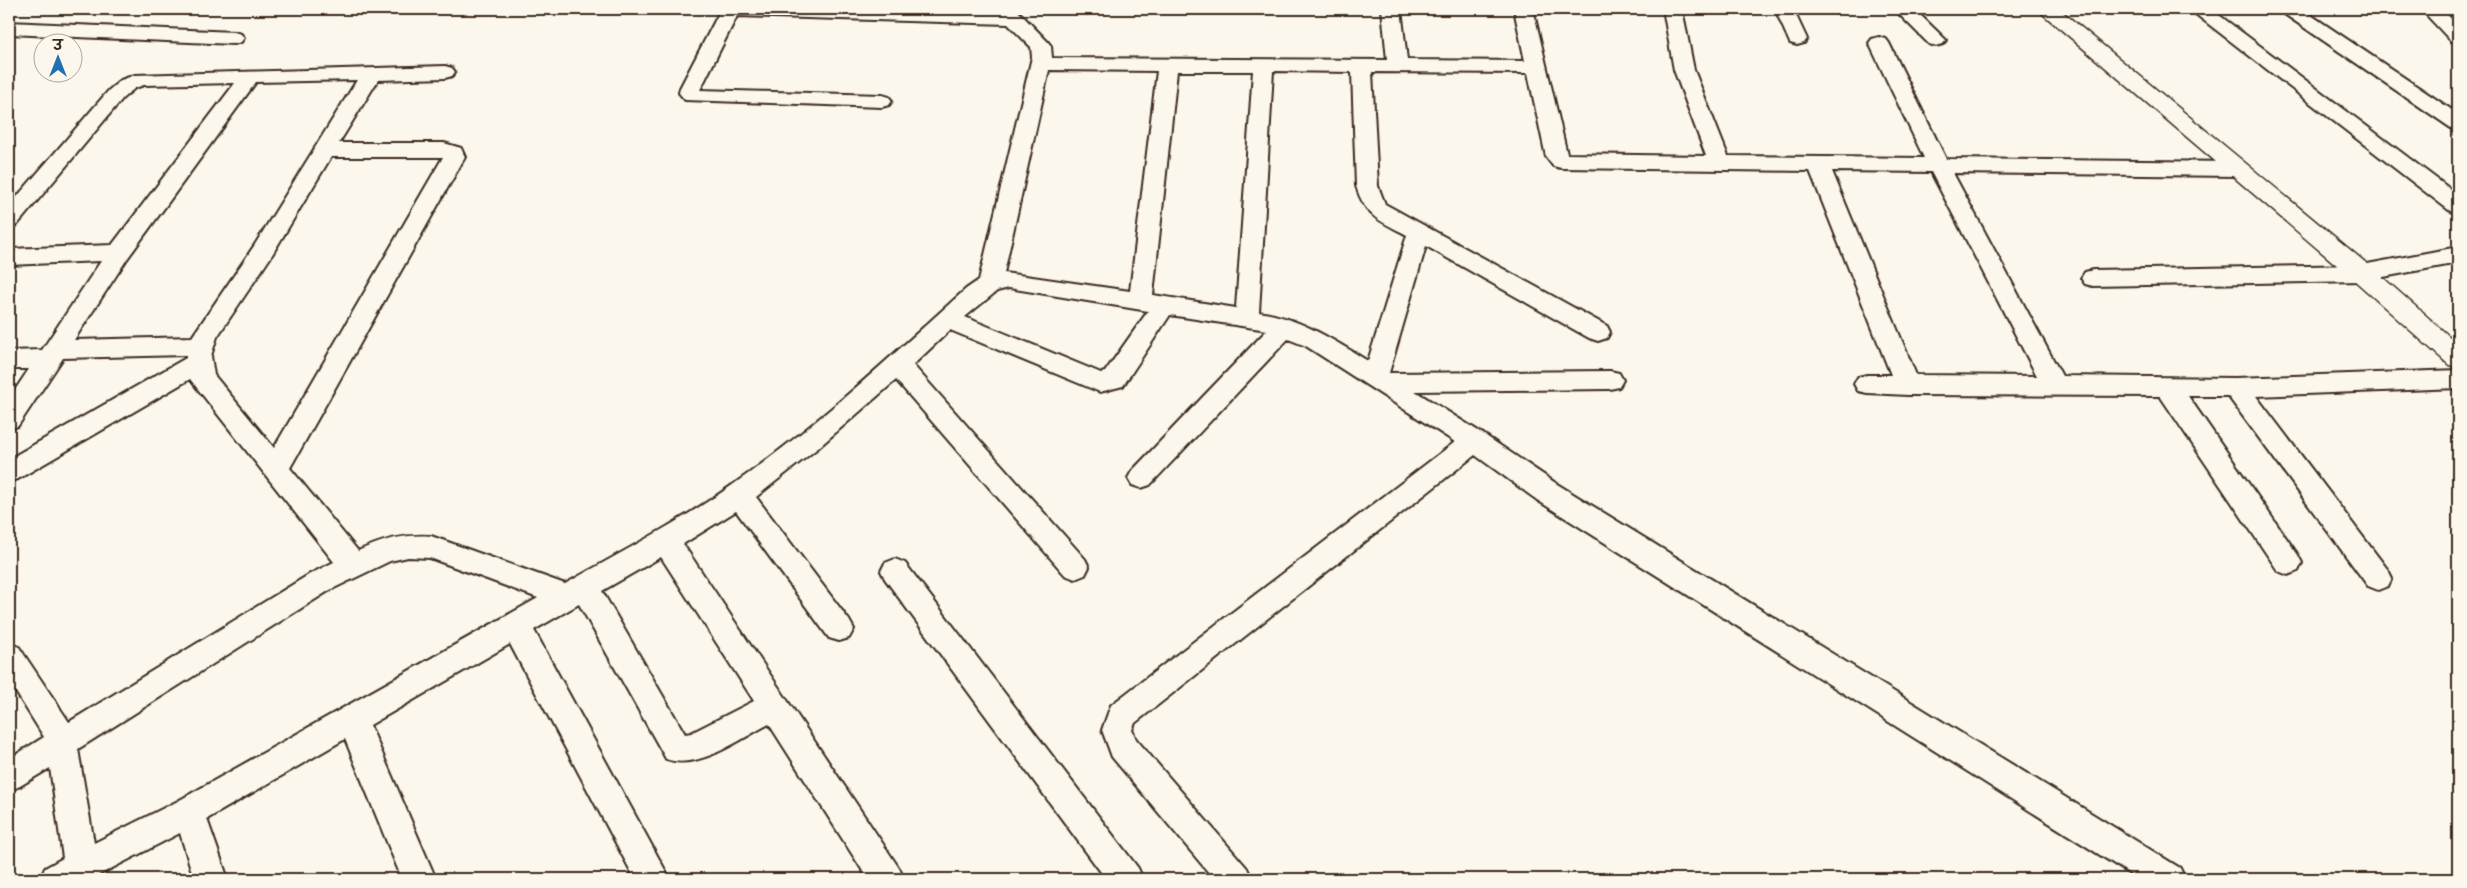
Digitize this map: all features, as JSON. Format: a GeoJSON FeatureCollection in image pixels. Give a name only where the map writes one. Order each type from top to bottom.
{"type":"FeatureCollection","features":[{"type":"Feature","properties":{"kind":"main road"},"geometry":{"type":"LineString","coordinates":[[2047,9],[2362,273],[2458,358]]}},
{"type":"Feature","properties":{"kind":"street"},"geometry":{"type":"LineString","coordinates":[[1392,9],[1398,66]]}},
{"type":"Feature","properties":{"kind":"street"},"geometry":{"type":"LineString","coordinates":[[1524,9],[1554,148],[1557,157],[1561,161],[2237,169]]}},
{"type":"Feature","properties":{"kind":"street"},"geometry":{"type":"LineString","coordinates":[[1673,9],[1684,70],[1720,163]]}},
{"type":"Feature","properties":{"kind":"street"},"geometry":{"type":"LineString","coordinates":[[1784,9],[1797,39]]}},
{"type":"Feature","properties":{"kind":"street"},"geometry":{"type":"LineString","coordinates":[[1903,9],[1936,40]]}},
{"type":"Feature","properties":{"kind":"street"},"geometry":{"type":"LineString","coordinates":[[2199,9],[2458,206]]}},
{"type":"Feature","properties":{"kind":"street"},"geometry":{"type":"LineString","coordinates":[[2290,9],[2458,123]]}},
{"type":"Feature","properties":{"kind":"street"},"geometry":{"type":"LineString","coordinates":[[2431,9],[2458,9]]}},
{"type":"Feature","properties":{"kind":"street"},"geometry":{"type":"LineString","coordinates":[[2431,9],[2458,37]]}},
{"type":"Feature","properties":{"kind":"street"},"geometry":{"type":"LineString","coordinates":[[882,101],[692,96],[689,93],[730,10],[1009,13],[1041,46],[1041,64],[990,284]]}},
{"type":"Feature","properties":{"kind":"street"},"geometry":{"type":"LineString","coordinates":[[9,28],[234,38]]}},
{"type":"Feature","properties":{"kind":"street"},"geometry":{"type":"LineString","coordinates":[[1879,43],[1939,166],[2055,386]]}},
{"type":"Feature","properties":{"kind":"street"},"geometry":{"type":"LineString","coordinates":[[1041,64],[1536,67]]}},
{"type":"Feature","properties":{"kind":"street"},"geometry":{"type":"LineString","coordinates":[[947,319],[1100,383],[1114,379],[1153,302],[1168,65]]}},
{"type":"Feature","properties":{"kind":"street"},"geometry":{"type":"LineString","coordinates":[[1247,318],[1263,66]]}},
{"type":"Feature","properties":{"kind":"street"},"geometry":{"type":"LineString","coordinates":[[1362,66],[1368,193],[1377,208],[1598,332]]}},
{"type":"Feature","properties":{"kind":"street"},"geometry":{"type":"LineString","coordinates":[[9,220],[116,94],[128,84],[155,78],[445,72]]}},
{"type":"Feature","properties":{"kind":"street"},"geometry":{"type":"LineString","coordinates":[[353,566],[202,378],[198,355],[206,334],[262,252],[371,74]]}},
{"type":"Feature","properties":{"kind":"street"},"geometry":{"type":"LineString","coordinates":[[9,419],[119,253],[250,77]]}},
{"type":"Feature","properties":{"kind":"street"},"geometry":{"type":"LineString","coordinates":[[276,468],[454,157],[454,152],[444,150],[324,150]]}},
{"type":"Feature","properties":{"kind":"street"},"geometry":{"type":"LineString","coordinates":[[1818,164],[1908,386]]}},
{"type":"Feature","properties":{"kind":"street"},"geometry":{"type":"LineString","coordinates":[[1378,380],[1419,232]]}},
{"type":"Feature","properties":{"kind":"street"},"geometry":{"type":"LineString","coordinates":[[9,257],[119,253]]}},
{"type":"Feature","properties":{"kind":"street"},"geometry":{"type":"LineString","coordinates":[[2093,278],[2362,273],[2458,255]]}},
{"type":"Feature","properties":{"kind":"street"},"geometry":{"type":"LineString","coordinates":[[9,656],[54,724],[62,744],[84,871],[666,541],[740,496],[827,427],[974,295],[990,284],[1009,280],[1247,318],[1285,327],[1314,340],[1474,441],[1547,492],[2168,879]]}},
{"type":"Feature","properties":{"kind":"street"},"geometry":{"type":"LineString","coordinates":[[1142,478],[1285,327]]}},
{"type":"Feature","properties":{"kind":"street"},"geometry":{"type":"LineString","coordinates":[[9,360],[52,354],[198,355]]}},
{"type":"Feature","properties":{"kind":"street"},"geometry":{"type":"LineString","coordinates":[[9,472],[198,355]]}},
{"type":"Feature","properties":{"kind":"street"},"geometry":{"type":"LineString","coordinates":[[897,364],[1075,567]]}},
{"type":"Feature","properties":{"kind":"street"},"geometry":{"type":"LineString","coordinates":[[1867,384],[1908,386],[2168,387],[2458,379]]}},
{"type":"Feature","properties":{"kind":"street"},"geometry":{"type":"LineString","coordinates":[[1378,380],[1610,380]]}},
{"type":"Feature","properties":{"kind":"street"},"geometry":{"type":"LineString","coordinates":[[2235,386],[2378,578]]}},
{"type":"Feature","properties":{"kind":"street"},"geometry":{"type":"LineString","coordinates":[[2168,387],[2288,563]]}},
{"type":"Feature","properties":{"kind":"street"},"geometry":{"type":"LineString","coordinates":[[1235,879],[1123,748],[1117,730],[1122,715],[1474,441]]}},
{"type":"Feature","properties":{"kind":"street"},"geometry":{"type":"LineString","coordinates":[[740,496],[840,629]]}},
{"type":"Feature","properties":{"kind":"street"},"geometry":{"type":"LineString","coordinates":[[666,541],[887,879]]}},
{"type":"Feature","properties":{"kind":"street"},"geometry":{"type":"LineString","coordinates":[[9,776],[312,588],[385,551],[408,546],[431,547],[575,591],[677,749],[694,747],[774,706]]}},
{"type":"Feature","properties":{"kind":"street"},"geometry":{"type":"LineString","coordinates":[[895,571],[1126,879]]}},
{"type":"Feature","properties":{"kind":"street"},"geometry":{"type":"LineString","coordinates":[[516,626],[653,879]]}},
{"type":"Feature","properties":{"kind":"street"},"geometry":{"type":"LineString","coordinates":[[352,719],[419,879]]}},
{"type":"Feature","properties":{"kind":"street"},"geometry":{"type":"LineString","coordinates":[[189,812],[211,879]]}}]}
